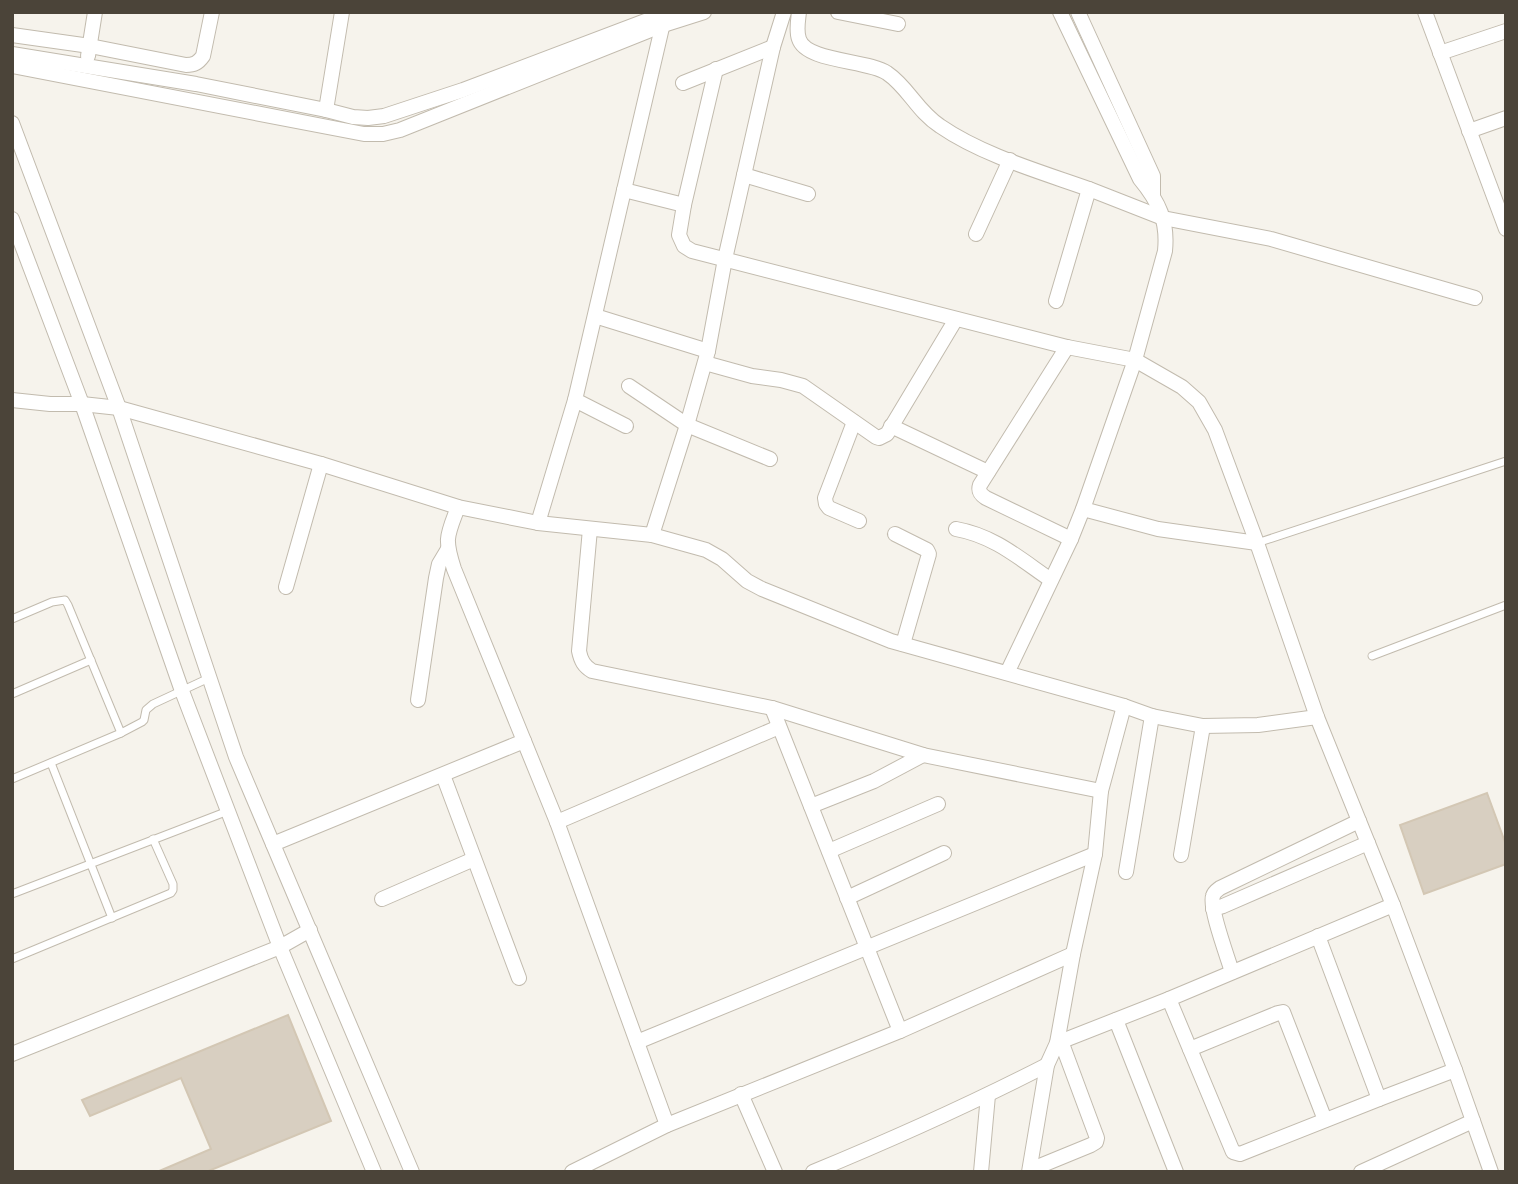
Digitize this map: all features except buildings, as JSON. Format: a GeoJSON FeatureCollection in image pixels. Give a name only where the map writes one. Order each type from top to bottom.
{"type":"FeatureCollection","features":[{"type":"Feature","properties":{"kind":"street"},"geometry":{"type":"LineString","coordinates":[[85,73],[95,12]]}},
{"type":"Feature","properties":{"kind":"street"},"geometry":{"type":"LineString","coordinates":[[12,35],[193,65],[203,56],[212,12]]}},
{"type":"Feature","properties":{"kind":"street"},"geometry":{"type":"LineString","coordinates":[[326,110],[342,12]]}},
{"type":"Feature","properties":{"kind":"street"},"geometry":{"type":"LineString","coordinates":[[12,66],[196,84],[368,118],[395,113],[464,90],[666,17],[704,12]]}},
{"type":"Feature","properties":{"kind":"street"},"geometry":{"type":"LineString","coordinates":[[652,535],[706,357],[725,259],[773,47],[784,12]]}},
{"type":"Feature","properties":{"kind":"street"},"geometry":{"type":"LineString","coordinates":[[799,12],[799,40],[808,50],[884,71],[898,81],[923,113],[940,127],[973,145],[1163,218],[1234,231],[1307,249],[1475,299]]}},
{"type":"Feature","properties":{"kind":"street"},"geometry":{"type":"LineString","coordinates":[[838,12],[898,24]]}},
{"type":"Feature","properties":{"kind":"street"},"geometry":{"type":"LineString","coordinates":[[1007,673],[1083,509],[1135,360],[1166,251],[1167,235],[1153,195],[1139,180],[1060,12]]}},
{"type":"Feature","properties":{"kind":"street"},"geometry":{"type":"LineString","coordinates":[[1078,12],[1153,176],[1153,195]]}},
{"type":"Feature","properties":{"kind":"street"},"geometry":{"type":"LineString","coordinates":[[1425,12],[1506,229]]}},
{"type":"Feature","properties":{"kind":"street"},"geometry":{"type":"LineString","coordinates":[[12,54],[85,73],[364,134],[383,134],[400,130],[666,17]]}},
{"type":"Feature","properties":{"kind":"street"},"geometry":{"type":"LineString","coordinates":[[538,523],[575,400],[666,17]]}},
{"type":"Feature","properties":{"kind":"street"},"geometry":{"type":"LineString","coordinates":[[1440,53],[1506,31]]}},
{"type":"Feature","properties":{"kind":"street"},"geometry":{"type":"LineString","coordinates":[[683,83],[773,47]]}},
{"type":"Feature","properties":{"kind":"street"},"geometry":{"type":"LineString","coordinates":[[716,69],[684,205],[679,235],[684,246],[692,251],[956,319],[1067,347],[1135,360],[1182,387],[1199,402],[1215,430],[1317,717],[1393,905],[1491,1172]]}},
{"type":"Feature","properties":{"kind":"street"},"geometry":{"type":"LineString","coordinates":[[395,113],[400,130]]}},
{"type":"Feature","properties":{"kind":"street"},"geometry":{"type":"LineString","coordinates":[[1469,131],[1506,118]]}},
{"type":"Feature","properties":{"kind":"street"},"geometry":{"type":"LineString","coordinates":[[12,123],[119,408],[236,757],[412,1172]]}},
{"type":"Feature","properties":{"kind":"street"},"geometry":{"type":"LineString","coordinates":[[976,234],[1010,160]]}},
{"type":"Feature","properties":{"kind":"street"},"geometry":{"type":"LineString","coordinates":[[744,175],[808,194]]}},
{"type":"Feature","properties":{"kind":"street"},"geometry":{"type":"LineString","coordinates":[[624,190],[684,205]]}},
{"type":"Feature","properties":{"kind":"street"},"geometry":{"type":"LineString","coordinates":[[1056,301],[1089,190]]}},
{"type":"Feature","properties":{"kind":"street"},"geometry":{"type":"LineString","coordinates":[[12,219],[82,404],[182,691],[279,947],[374,1172]]}},
{"type":"Feature","properties":{"kind":"street"},"geometry":{"type":"LineString","coordinates":[[595,316],[752,376],[803,386],[879,438],[887,434],[956,319]]}},
{"type":"Feature","properties":{"kind":"street"},"geometry":{"type":"LineString","coordinates":[[1067,347],[979,489],[986,498],[1070,539]]}},
{"type":"Feature","properties":{"kind":"street"},"geometry":{"type":"LineString","coordinates":[[629,386],[687,425],[770,459]]}},
{"type":"Feature","properties":{"kind":"street"},"geometry":{"type":"LineString","coordinates":[[12,400],[119,408],[321,464],[458,507],[538,523],[652,535],[706,550],[762,589],[891,641],[1152,716],[1203,726],[1258,725],[1317,717]]}},
{"type":"Feature","properties":{"kind":"street"},"geometry":{"type":"LineString","coordinates":[[575,400],[626,426]]}},
{"type":"Feature","properties":{"kind":"street"},"geometry":{"type":"LineString","coordinates":[[854,422],[825,498],[829,508],[859,521]]}},
{"type":"Feature","properties":{"kind":"street"},"geometry":{"type":"LineString","coordinates":[[891,426],[988,472]]}},
{"type":"Feature","properties":{"kind":"street"},"geometry":{"type":"LineString","coordinates":[[286,587],[321,464]]}},
{"type":"Feature","properties":{"kind":"street"},"geometry":{"type":"LineString","coordinates":[[458,507],[447,536],[447,549],[557,822],[667,1125]]}},
{"type":"Feature","properties":{"kind":"street"},"geometry":{"type":"LineString","coordinates":[[1083,509],[1158,529],[1257,543]]}},
{"type":"Feature","properties":{"kind":"street"},"geometry":{"type":"LineString","coordinates":[[590,529],[579,652],[584,666],[592,671],[772,708],[923,755],[1101,791]]}},
{"type":"Feature","properties":{"kind":"street"},"geometry":{"type":"LineString","coordinates":[[956,529],[996,542],[1051,580]]}},
{"type":"Feature","properties":{"kind":"street"},"geometry":{"type":"LineString","coordinates":[[895,534],[927,550],[929,554],[903,644]]}},
{"type":"Feature","properties":{"kind":"street"},"geometry":{"type":"LineString","coordinates":[[418,699],[436,578],[439,564],[447,549]]}},
{"type":"Feature","properties":{"kind":"street"},"geometry":{"type":"LineString","coordinates":[[1030,1171],[1047,1065],[1059,1042],[1073,954],[1095,854],[1101,791],[1124,706]]}},
{"type":"Feature","properties":{"kind":"street"},"geometry":{"type":"LineString","coordinates":[[772,708],[900,1031]]}},
{"type":"Feature","properties":{"kind":"street"},"geometry":{"type":"LineString","coordinates":[[1126,872],[1152,716]]}},
{"type":"Feature","properties":{"kind":"street"},"geometry":{"type":"LineString","coordinates":[[1181,855],[1203,726]]}},
{"type":"Feature","properties":{"kind":"street"},"geometry":{"type":"LineString","coordinates":[[557,822],[779,727]]}},
{"type":"Feature","properties":{"kind":"street"},"geometry":{"type":"LineString","coordinates":[[273,844],[524,741]]}},
{"type":"Feature","properties":{"kind":"street"},"geometry":{"type":"LineString","coordinates":[[811,806],[874,781],[923,755]]}},
{"type":"Feature","properties":{"kind":"street"},"geometry":{"type":"LineString","coordinates":[[443,775],[519,978]]}},
{"type":"Feature","properties":{"kind":"street"},"geometry":{"type":"LineString","coordinates":[[829,851],[938,804]]}},
{"type":"Feature","properties":{"kind":"street"},"geometry":{"type":"LineString","coordinates":[[1233,972],[1213,909],[1214,892],[1359,821]]}},
{"type":"Feature","properties":{"kind":"street"},"geometry":{"type":"LineString","coordinates":[[1213,909],[1368,843]]}},
{"type":"Feature","properties":{"kind":"street"},"geometry":{"type":"LineString","coordinates":[[847,898],[944,853]]}},
{"type":"Feature","properties":{"kind":"street"},"geometry":{"type":"LineString","coordinates":[[637,1042],[1095,854]]}},
{"type":"Feature","properties":{"kind":"street"},"geometry":{"type":"LineString","coordinates":[[382,899],[474,859]]}},
{"type":"Feature","properties":{"kind":"street"},"geometry":{"type":"LineString","coordinates":[[1059,1042],[1393,905]]}},
{"type":"Feature","properties":{"kind":"street"},"geometry":{"type":"LineString","coordinates":[[12,1054],[279,947],[310,930]]}},
{"type":"Feature","properties":{"kind":"street"},"geometry":{"type":"LineString","coordinates":[[1318,936],[1379,1099]]}},
{"type":"Feature","properties":{"kind":"street"},"geometry":{"type":"LineString","coordinates":[[572,1172],[667,1125],[900,1031],[1073,954]]}},
{"type":"Feature","properties":{"kind":"street"},"geometry":{"type":"LineString","coordinates":[[1169,999],[1233,1152],[1237,1154],[1455,1070]]}},
{"type":"Feature","properties":{"kind":"street"},"geometry":{"type":"LineString","coordinates":[[1189,1049],[1283,1012],[1325,1120]]}},
{"type":"Feature","properties":{"kind":"street"},"geometry":{"type":"LineString","coordinates":[[1116,1020],[1176,1172]]}},
{"type":"Feature","properties":{"kind":"street"},"geometry":{"type":"LineString","coordinates":[[1030,1171],[1091,1145],[1097,1138],[1059,1042]]}},
{"type":"Feature","properties":{"kind":"street"},"geometry":{"type":"LineString","coordinates":[[823,1170],[988,1095],[1047,1065]]}},
{"type":"Feature","properties":{"kind":"street"},"geometry":{"type":"LineString","coordinates":[[741,1094],[775,1172]]}},
{"type":"Feature","properties":{"kind":"street"},"geometry":{"type":"LineString","coordinates":[[981,1172],[988,1095]]}},
{"type":"Feature","properties":{"kind":"street"},"geometry":{"type":"LineString","coordinates":[[1361,1172],[1473,1121]]}},
{"type":"Feature","properties":{"kind":"lane"},"geometry":{"type":"LineString","coordinates":[[1257,543],[1504,461],[1506,471]]}},
{"type":"Feature","properties":{"kind":"lane"},"geometry":{"type":"LineString","coordinates":[[12,619],[52,602],[65,600],[121,733]]}},
{"type":"Feature","properties":{"kind":"lane"},"geometry":{"type":"LineString","coordinates":[[1371,656],[1506,605]]}},
{"type":"Feature","properties":{"kind":"lane"},"geometry":{"type":"LineString","coordinates":[[12,694],[91,660]]}},
{"type":"Feature","properties":{"kind":"lane"},"geometry":{"type":"LineString","coordinates":[[12,779],[121,733],[142,722],[148,708],[210,678]]}},
{"type":"Feature","properties":{"kind":"lane"},"geometry":{"type":"LineString","coordinates":[[51,763],[112,918]]}},
{"type":"Feature","properties":{"kind":"lane"},"geometry":{"type":"LineString","coordinates":[[12,894],[228,811]]}},
{"type":"Feature","properties":{"kind":"lane"},"geometry":{"type":"LineString","coordinates":[[12,959],[168,896],[173,890],[173,884],[153,839]]}}]}
